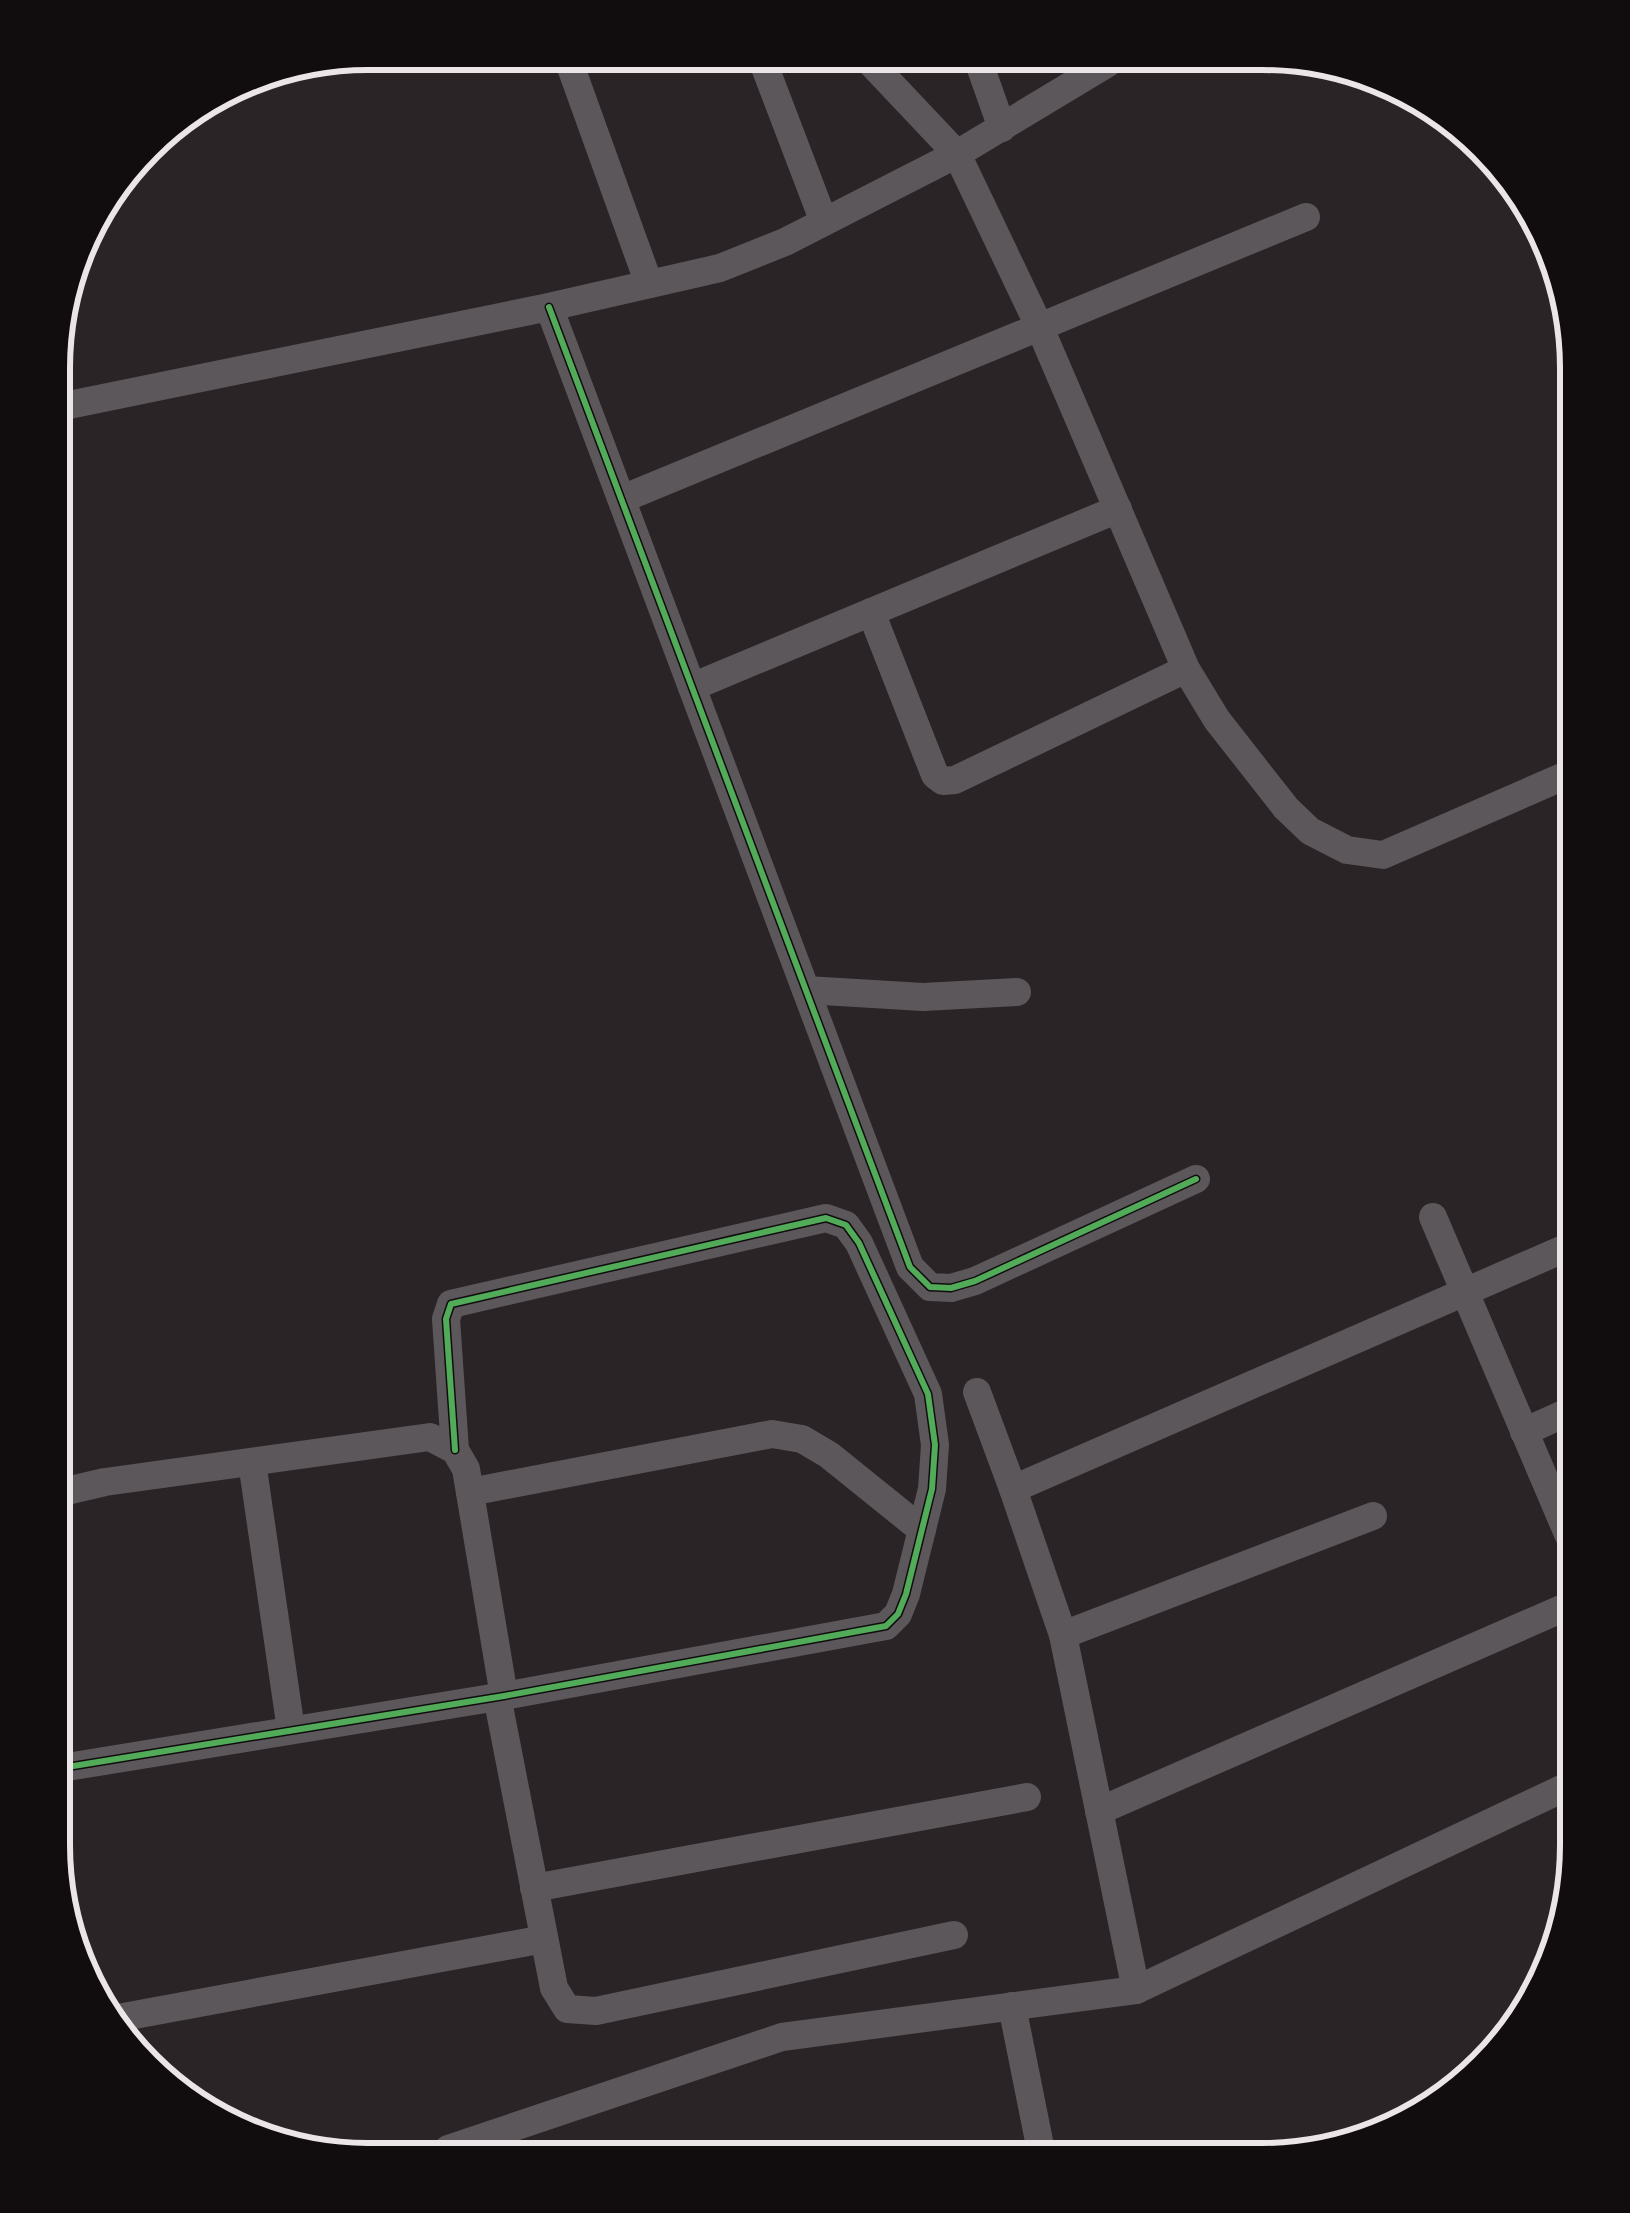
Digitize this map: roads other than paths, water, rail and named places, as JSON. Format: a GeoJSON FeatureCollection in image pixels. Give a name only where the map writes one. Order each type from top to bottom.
{"type":"FeatureCollection","features":[{"type":"Feature","properties":{"kind":"street"},"geometry":{"type":"LineString","coordinates":[[572,70],[649,284]]}},
{"type":"Feature","properties":{"kind":"street"},"geometry":{"type":"LineString","coordinates":[[766,70],[824,222]]}},
{"type":"Feature","properties":{"kind":"street"},"geometry":{"type":"LineString","coordinates":[[878,70],[957,154],[1040,328],[1186,669],[1217,720],[1286,808],[1310,831],[1347,850],[1383,855],[1560,778]]}},
{"type":"Feature","properties":{"kind":"street"},"geometry":{"type":"LineString","coordinates":[[981,70],[1002,128]]}},
{"type":"Feature","properties":{"kind":"street"},"geometry":{"type":"LineString","coordinates":[[70,405],[550,307],[720,268],[786,242],[957,154],[1097,70]]}},
{"type":"Feature","properties":{"kind":"street"},"geometry":{"type":"LineString","coordinates":[[622,500],[1306,217]]}},
{"type":"Feature","properties":{"kind":"street"},"geometry":{"type":"LineString","coordinates":[[550,307],[910,1267],[930,1286],[951,1288],[975,1281],[1196,1179]]}},
{"type":"Feature","properties":{"kind":"street"},"geometry":{"type":"LineString","coordinates":[[692,687],[1118,509]]}},
{"type":"Feature","properties":{"kind":"street"},"geometry":{"type":"LineString","coordinates":[[870,612],[935,775],[943,781],[955,780],[1186,669]]}},
{"type":"Feature","properties":{"kind":"street"},"geometry":{"type":"LineString","coordinates":[[806,990],[923,997],[1018,992]]}},
{"type":"Feature","properties":{"kind":"street"},"geometry":{"type":"LineString","coordinates":[[1433,1217],[1560,1515]]}},
{"type":"Feature","properties":{"kind":"street"},"geometry":{"type":"LineString","coordinates":[[70,1767],[501,1696],[886,1626],[898,1614],[906,1594],[932,1489],[935,1445],[928,1394],[859,1243],[846,1225],[826,1218],[451,1304],[446,1319],[455,1450],[466,1469],[501,1696],[544,1939],[554,1988],[567,2009],[596,2012],[954,1935]]}},
{"type":"Feature","properties":{"kind":"street"},"geometry":{"type":"LineString","coordinates":[[1013,1489],[1560,1250]]}},
{"type":"Feature","properties":{"kind":"street"},"geometry":{"type":"LineString","coordinates":[[976,1392],[1013,1489],[1063,1635],[1136,1990]]}},
{"type":"Feature","properties":{"kind":"street"},"geometry":{"type":"LineString","coordinates":[[1524,1432],[1560,1416]]}},
{"type":"Feature","properties":{"kind":"street"},"geometry":{"type":"LineString","coordinates":[[470,1492],[772,1434],[802,1439],[829,1455],[922,1530]]}},
{"type":"Feature","properties":{"kind":"street"},"geometry":{"type":"LineString","coordinates":[[70,1490],[105,1482],[430,1438],[455,1450]]}},
{"type":"Feature","properties":{"kind":"street"},"geometry":{"type":"LineString","coordinates":[[252,1462],[292,1730]]}},
{"type":"Feature","properties":{"kind":"street"},"geometry":{"type":"LineString","coordinates":[[1063,1635],[1373,1516]]}},
{"type":"Feature","properties":{"kind":"street"},"geometry":{"type":"LineString","coordinates":[[1099,1811],[1560,1609]]}},
{"type":"Feature","properties":{"kind":"street"},"geometry":{"type":"LineString","coordinates":[[469,2143],[782,2037],[1136,1990],[1560,1790]]}},
{"type":"Feature","properties":{"kind":"street"},"geometry":{"type":"LineString","coordinates":[[534,1888],[1026,1797]]}},
{"type":"Feature","properties":{"kind":"street"},"geometry":{"type":"LineString","coordinates":[[125,2017],[544,1939]]}},
{"type":"Feature","properties":{"kind":"street"},"geometry":{"type":"LineString","coordinates":[[1012,2006],[1039,2143]]}}]}
